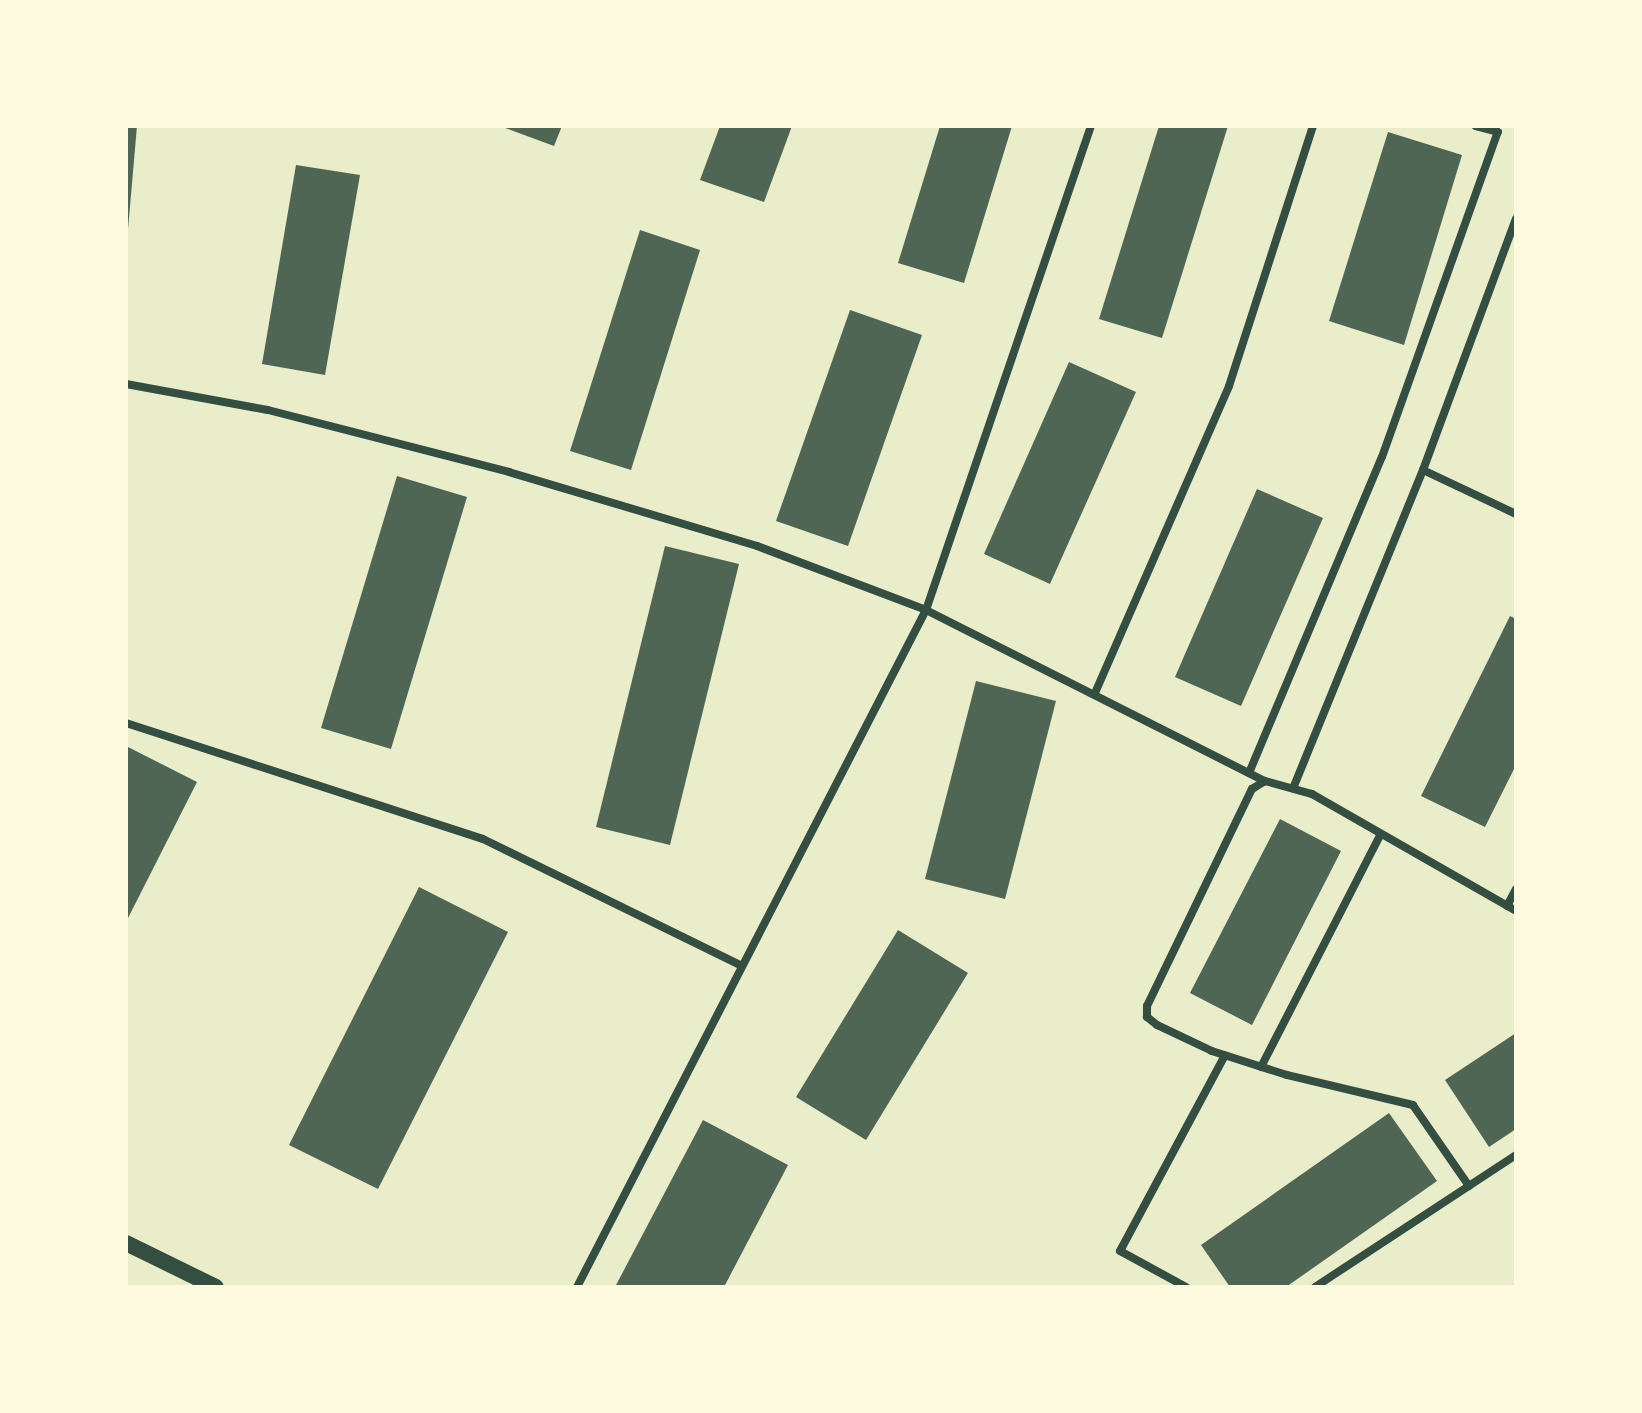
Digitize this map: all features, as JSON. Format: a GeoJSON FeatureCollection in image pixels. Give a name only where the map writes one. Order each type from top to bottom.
{"type":"FeatureCollection","features":[{"type":"Feature","properties":{"kind":"main road"},"geometry":{"type":"LineString","coordinates":[[126,1243],[216,1287]]}},
{"type":"Feature","properties":{"kind":"street"},"geometry":{"type":"LineString","coordinates":[[577,1287],[740,965],[926,610],[1091,126]]}},
{"type":"Feature","properties":{"kind":"street"},"geometry":{"type":"LineString","coordinates":[[1095,693],[1229,386],[1313,126]]}},
{"type":"Feature","properties":{"kind":"street"},"geometry":{"type":"LineString","coordinates":[[1249,773],[1382,457],[1498,132],[1476,126]]}},
{"type":"Feature","properties":{"kind":"street"},"geometry":{"type":"LineString","coordinates":[[1294,786],[1423,470],[1516,219]]}},
{"type":"Feature","properties":{"kind":"street"},"geometry":{"type":"LineString","coordinates":[[126,384],[268,410],[509,472],[757,546],[926,610],[1265,781],[1294,786],[1512,909],[1516,889]]}},
{"type":"Feature","properties":{"kind":"street"},"geometry":{"type":"LineString","coordinates":[[1423,470],[1516,514]]}},
{"type":"Feature","properties":{"kind":"street"},"geometry":{"type":"LineString","coordinates":[[126,723],[483,839],[740,965]]}},
{"type":"Feature","properties":{"kind":"street"},"geometry":{"type":"LineString","coordinates":[[1265,781],[1252,789],[1147,1006],[1147,1017],[1157,1025],[1225,1055],[1261,1067],[1413,1105],[1469,1186]]}},
{"type":"Feature","properties":{"kind":"street"},"geometry":{"type":"LineString","coordinates":[[1261,1067],[1381,834]]}},
{"type":"Feature","properties":{"kind":"street"},"geometry":{"type":"LineString","coordinates":[[1186,1287],[1120,1251],[1225,1055]]}},
{"type":"Feature","properties":{"kind":"street"},"geometry":{"type":"LineString","coordinates":[[1315,1287],[1516,1155]]}},
{"type":"Feature","properties":{"kind":"building"},"geometry":{"type":"Polygon","coordinates":[[[126,126],[137,126],[128,229],[126,229],[126,126]]]}},
{"type":"Feature","properties":{"kind":"building"},"geometry":{"type":"Polygon","coordinates":[[[500,126],[562,126],[554,146],[500,126]]]}},
{"type":"Feature","properties":{"kind":"building"},"geometry":{"type":"Polygon","coordinates":[[[720,126],[792,126],[764,202],[700,180],[720,126]]]}},
{"type":"Feature","properties":{"kind":"building"},"geometry":{"type":"Polygon","coordinates":[[[940,126],[1012,126],[964,283],[898,263],[940,126]]]}},
{"type":"Feature","properties":{"kind":"building"},"geometry":{"type":"Polygon","coordinates":[[[1159,126],[1228,126],[1162,338],[1099,319],[1159,126]]]}},
{"type":"Feature","properties":{"kind":"building"},"geometry":{"type":"Polygon","coordinates":[[[1388,132],[1462,155],[1404,345],[1329,321],[1388,132]]]}},
{"type":"Feature","properties":{"kind":"building"},"geometry":{"type":"Polygon","coordinates":[[[296,165],[360,175],[325,375],[262,364],[296,165]]]}},
{"type":"Feature","properties":{"kind":"building"},"geometry":{"type":"Polygon","coordinates":[[[640,230],[700,250],[631,470],[570,451],[640,230]]]}},
{"type":"Feature","properties":{"kind":"building"},"geometry":{"type":"Polygon","coordinates":[[[850,310],[922,335],[848,546],[776,521],[850,310]]]}},
{"type":"Feature","properties":{"kind":"building"},"geometry":{"type":"Polygon","coordinates":[[[1069,362],[1136,392],[1050,584],[984,554],[1069,362]]]}},
{"type":"Feature","properties":{"kind":"building"},"geometry":{"type":"Polygon","coordinates":[[[397,476],[467,497],[391,749],[321,728],[397,476]]]}},
{"type":"Feature","properties":{"kind":"building"},"geometry":{"type":"Polygon","coordinates":[[[1257,489],[1323,518],[1241,706],[1175,677],[1257,489]]]}},
{"type":"Feature","properties":{"kind":"building"},"geometry":{"type":"Polygon","coordinates":[[[665,546],[739,564],[670,845],[596,827],[665,546]]]}},
{"type":"Feature","properties":{"kind":"building"},"geometry":{"type":"Polygon","coordinates":[[[1510,616],[1516,619],[1516,765],[1485,827],[1421,796],[1510,616]]]}},
{"type":"Feature","properties":{"kind":"building"},"geometry":{"type":"Polygon","coordinates":[[[976,681],[1056,701],[1005,899],[925,879],[976,681]]]}},
{"type":"Feature","properties":{"kind":"building"},"geometry":{"type":"Polygon","coordinates":[[[126,746],[197,782],[126,922],[126,746]]]}},
{"type":"Feature","properties":{"kind":"building"},"geometry":{"type":"Polygon","coordinates":[[[1280,819],[1341,851],[1252,1025],[1190,993],[1280,819]]]}},
{"type":"Feature","properties":{"kind":"building"},"geometry":{"type":"Polygon","coordinates":[[[419,887],[508,932],[378,1189],[289,1145],[419,887]]]}},
{"type":"Feature","properties":{"kind":"building"},"geometry":{"type":"Polygon","coordinates":[[[898,930],[968,973],[866,1140],[796,1097],[898,930]]]}},
{"type":"Feature","properties":{"kind":"building"},"geometry":{"type":"Polygon","coordinates":[[[1516,1033],[1516,1129],[1489,1147],[1445,1080],[1516,1033]]]}},
{"type":"Feature","properties":{"kind":"building"},"geometry":{"type":"Polygon","coordinates":[[[1389,1113],[1437,1181],[1286,1287],[1230,1287],[1201,1245],[1389,1113]]]}},
{"type":"Feature","properties":{"kind":"building"},"geometry":{"type":"Polygon","coordinates":[[[703,1120],[788,1165],[724,1287],[615,1287],[703,1120]]]}}]}
